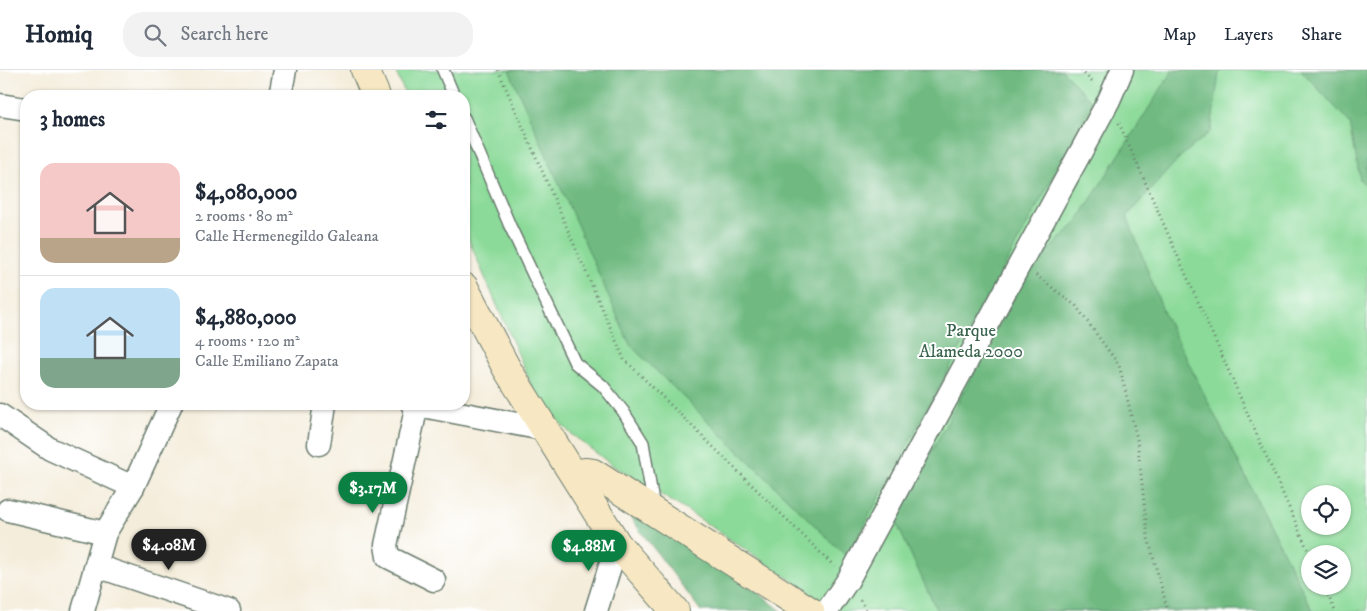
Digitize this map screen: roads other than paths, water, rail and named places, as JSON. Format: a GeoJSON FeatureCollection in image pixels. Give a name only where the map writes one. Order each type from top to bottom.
{"type":"FeatureCollection","features":[{"type":"Feature","properties":{"kind":"main road"},"geometry":{"type":"LineString","coordinates":[[365,70],[373,90]]}},
{"type":"Feature","properties":{"kind":"main road"},"geometry":{"type":"LineString","coordinates":[[470,299],[506,369],[617,544],[675,611]]}},
{"type":"Feature","properties":{"kind":"main road"},"geometry":{"type":"LineString","coordinates":[[577,479],[585,472],[593,473],[810,611]]}},
{"type":"Feature","properties":{"kind":"street"},"geometry":{"type":"LineString","coordinates":[[281,90],[285,70]]}},
{"type":"Feature","properties":{"kind":"street"},"geometry":{"type":"LineString","coordinates":[[827,611],[848,580],[1109,100],[1122,70]]}},
{"type":"Feature","properties":{"kind":"street"},"geometry":{"type":"LineString","coordinates":[[0,105],[20,109]]}},
{"type":"Feature","properties":{"kind":"street"},"geometry":{"type":"LineString","coordinates":[[83,611],[105,533],[133,487],[168,410]]}},
{"type":"Feature","properties":{"kind":"street"},"geometry":{"type":"LineString","coordinates":[[319,444],[324,410]]}},
{"type":"Feature","properties":{"kind":"street"},"geometry":{"type":"LineString","coordinates":[[414,410],[386,545],[388,557],[434,580]]}},
{"type":"Feature","properties":{"kind":"street"},"geometry":{"type":"LineString","coordinates":[[446,410],[543,429]]}},
{"type":"Feature","properties":{"kind":"street"},"geometry":{"type":"LineString","coordinates":[[0,415],[50,449],[133,487]]}},
{"type":"Feature","properties":{"kind":"street"},"geometry":{"type":"LineString","coordinates":[[8,510],[105,533]]}},
{"type":"Feature","properties":{"kind":"street"},"geometry":{"type":"LineString","coordinates":[[596,611],[617,544]]}},
{"type":"Feature","properties":{"kind":"street"},"geometry":{"type":"LineString","coordinates":[[97,566],[229,611]]}},
{"type":"Feature","properties":{"kind":"lane"},"geometry":{"type":"LineString","coordinates":[[443,70],[451,90]]}},
{"type":"Feature","properties":{"kind":"lane"},"geometry":{"type":"LineString","coordinates":[[470,132],[510,226],[575,363],[603,386],[623,410],[643,443],[656,514]]}},
{"type":"Feature","properties":{"kind":"park label","name":"Parque Alameda 2000"},"geometry":{"type":"Point","coordinates":[971,340]}}]}
